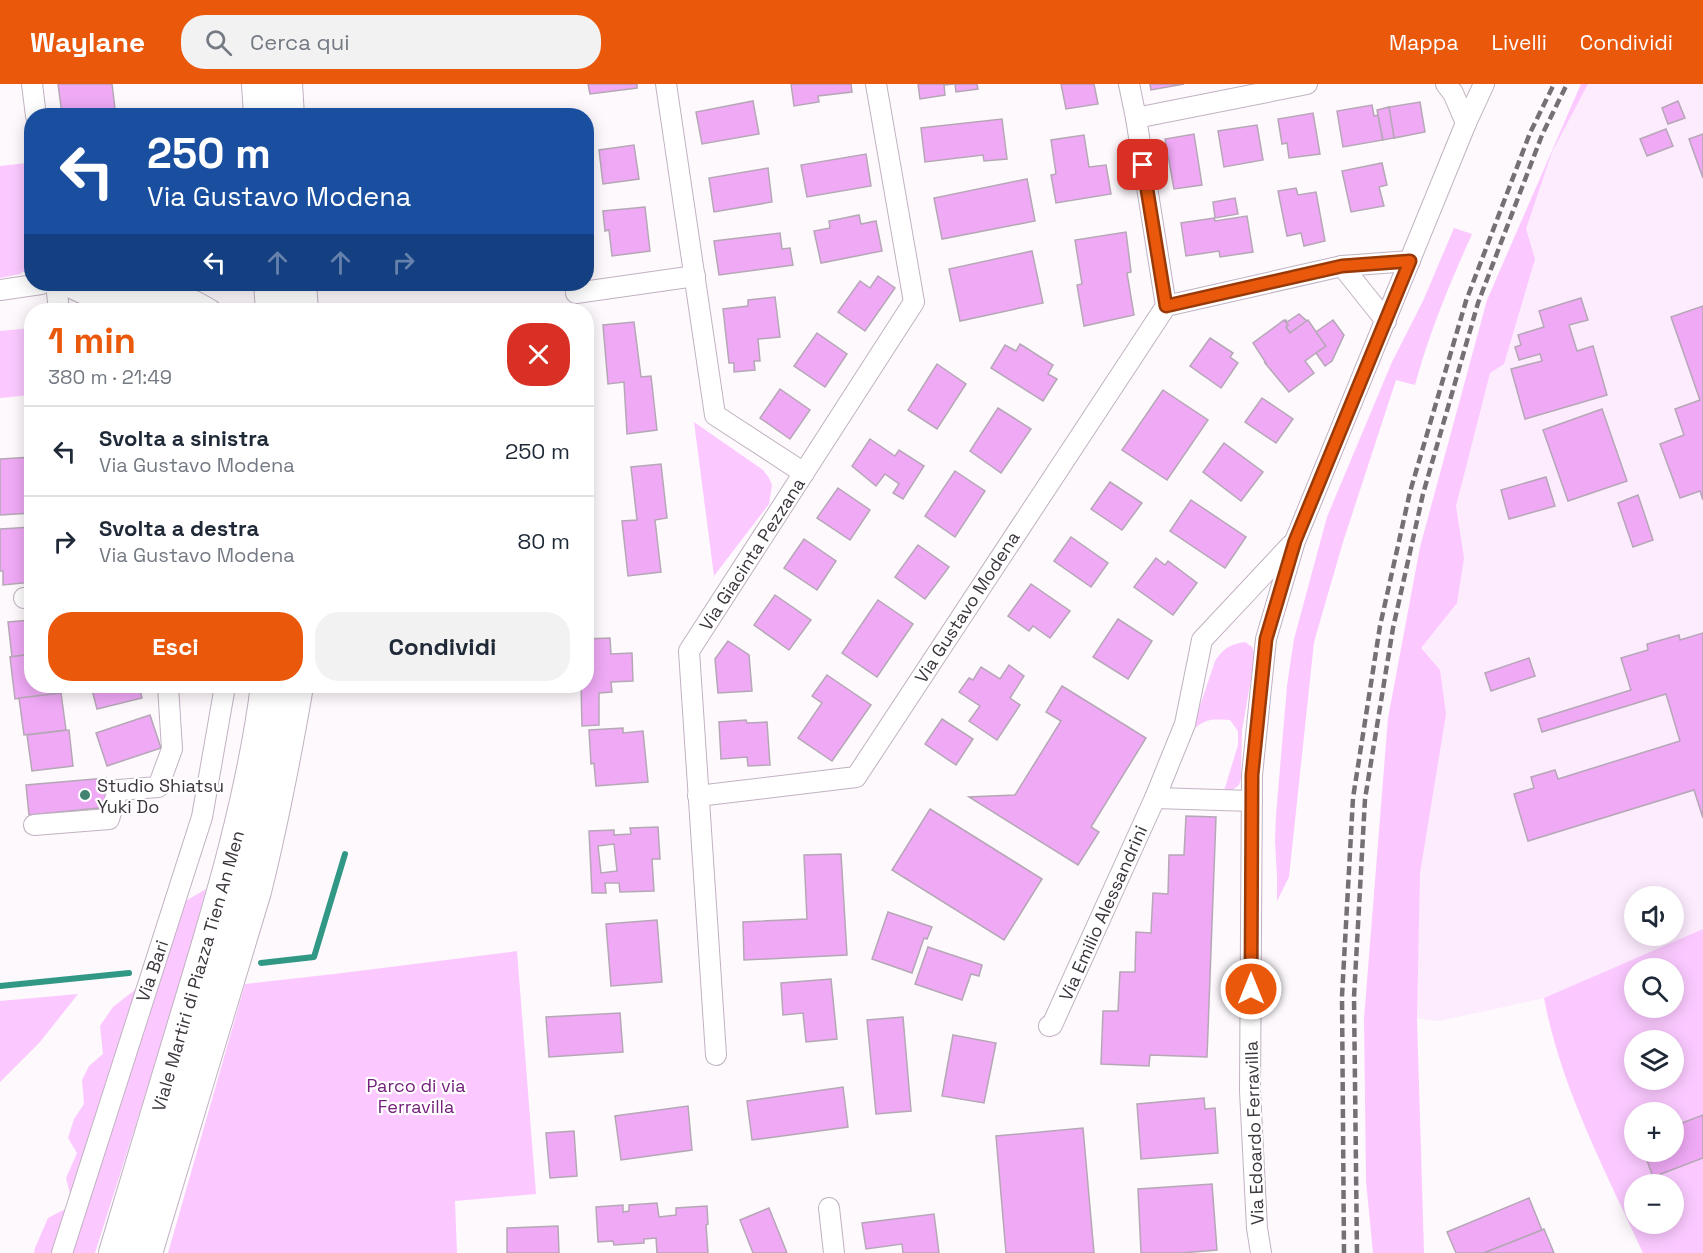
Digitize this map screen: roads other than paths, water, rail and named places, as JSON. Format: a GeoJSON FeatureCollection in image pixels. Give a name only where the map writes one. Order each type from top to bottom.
{"type":"FeatureCollection","features":[{"type":"Feature","properties":{"kind":"highway"},"geometry":{"type":"LineString","coordinates":[[258,84],[260,108]]}},
{"type":"Feature","properties":{"kind":"highway"},"geometry":{"type":"LineString","coordinates":[[286,84],[288,108]]}},
{"type":"Feature","properties":{"kind":"highway","name":"Viale Martiri di Piazza Tien An Men"},"geometry":{"type":"LineString","coordinates":[[115,1253],[236,845],[266,693]]}},
{"type":"Feature","properties":{"kind":"highway","name":"Viale Martiri di Piazza Tien An Men"},"geometry":{"type":"LineString","coordinates":[[146,1253],[255,891],[278,789],[296,693]]}},
{"type":"Feature","properties":{"kind":"street"},"geometry":{"type":"LineString","coordinates":[[32,84],[35,108]]}},
{"type":"Feature","properties":{"kind":"street"},"geometry":{"type":"LineString","coordinates":[[666,84],[715,415],[804,473]]}},
{"type":"Feature","properties":{"kind":"street","name":"Via Giacinta Pezzana"},"geometry":{"type":"LineString","coordinates":[[716,1055],[689,651],[914,302],[876,84]]}},
{"type":"Feature","properties":{"kind":"street"},"geometry":{"type":"LineString","coordinates":[[1129,84],[1166,306],[1342,266],[1410,261]]}},
{"type":"Feature","properties":{"kind":"street"},"geometry":{"type":"LineString","coordinates":[[1136,118],[1270,88],[1307,84]]}},
{"type":"Feature","properties":{"kind":"street"},"geometry":{"type":"LineString","coordinates":[[1446,84],[1453,93],[1466,123]]}},
{"type":"Feature","properties":{"kind":"street","name":"Via Edoardo Ferravilla"},"geometry":{"type":"LineString","coordinates":[[1261,1253],[1257,1228],[1250,1091],[1252,775],[1266,639],[1295,541],[1484,84]]}},
{"type":"Feature","properties":{"kind":"street"},"geometry":{"type":"LineString","coordinates":[[1342,266],[1386,321]]}},
{"type":"Feature","properties":{"kind":"street"},"geometry":{"type":"LineString","coordinates":[[594,290],[695,276]]}},
{"type":"Feature","properties":{"kind":"street"},"geometry":{"type":"LineString","coordinates":[[0,290],[24,286]]}},
{"type":"Feature","properties":{"kind":"street"},"geometry":{"type":"LineString","coordinates":[[78,291],[95,298],[171,294],[198,303]]}},
{"type":"Feature","properties":{"kind":"street"},"geometry":{"type":"LineString","coordinates":[[576,293],[590,291]]}},
{"type":"Feature","properties":{"kind":"street","name":"Via Gustavo Modena"},"geometry":{"type":"LineString","coordinates":[[698,796],[856,777],[1166,306]]}},
{"type":"Feature","properties":{"kind":"street","name":"Via Emilio Alessandrini"},"geometry":{"type":"LineString","coordinates":[[1049,1026],[1052,1025],[1155,798],[1185,724],[1202,640],[1295,541]]}},
{"type":"Feature","properties":{"kind":"street"},"geometry":{"type":"LineString","coordinates":[[34,825],[109,819],[118,790],[158,786],[172,749],[168,693]]}},
{"type":"Feature","properties":{"kind":"street","name":"Via Bari"},"geometry":{"type":"LineString","coordinates":[[62,1253],[202,817],[224,693]]}},
{"type":"Feature","properties":{"kind":"street"},"geometry":{"type":"LineString","coordinates":[[1155,798],[1252,801]]}},
{"type":"Feature","properties":{"kind":"street"},"geometry":{"type":"LineString","coordinates":[[829,1208],[834,1253]]}},
{"type":"Feature","properties":{"kind":"waterway"},"geometry":{"type":"LineString","coordinates":[[261,963],[314,957],[345,854]]}},
{"type":"Feature","properties":{"kind":"waterway"},"geometry":{"type":"LineString","coordinates":[[0,986],[129,973]]}},
{"type":"Feature","properties":{"kind":"railway"},"geometry":{"type":"LineString","coordinates":[[1344,1253],[1342,996],[1353,798],[1380,626],[1410,492],[1466,301],[1530,133],[1554,84]]}},
{"type":"Feature","properties":{"kind":"railway"},"geometry":{"type":"LineString","coordinates":[[1357,1253],[1354,997],[1365,799],[1393,628],[1423,494],[1478,303],[1542,135],[1567,84]]}},
{"type":"Feature","properties":{"kind":"place","name":"Studio Shiatsu Yuki Do"},"geometry":{"type":"Point","coordinates":[85,795]}},
{"type":"Feature","properties":{"kind":"park label","name":"Parco di via Ferravilla"},"geometry":{"type":"Point","coordinates":[416,1095]}}]}
